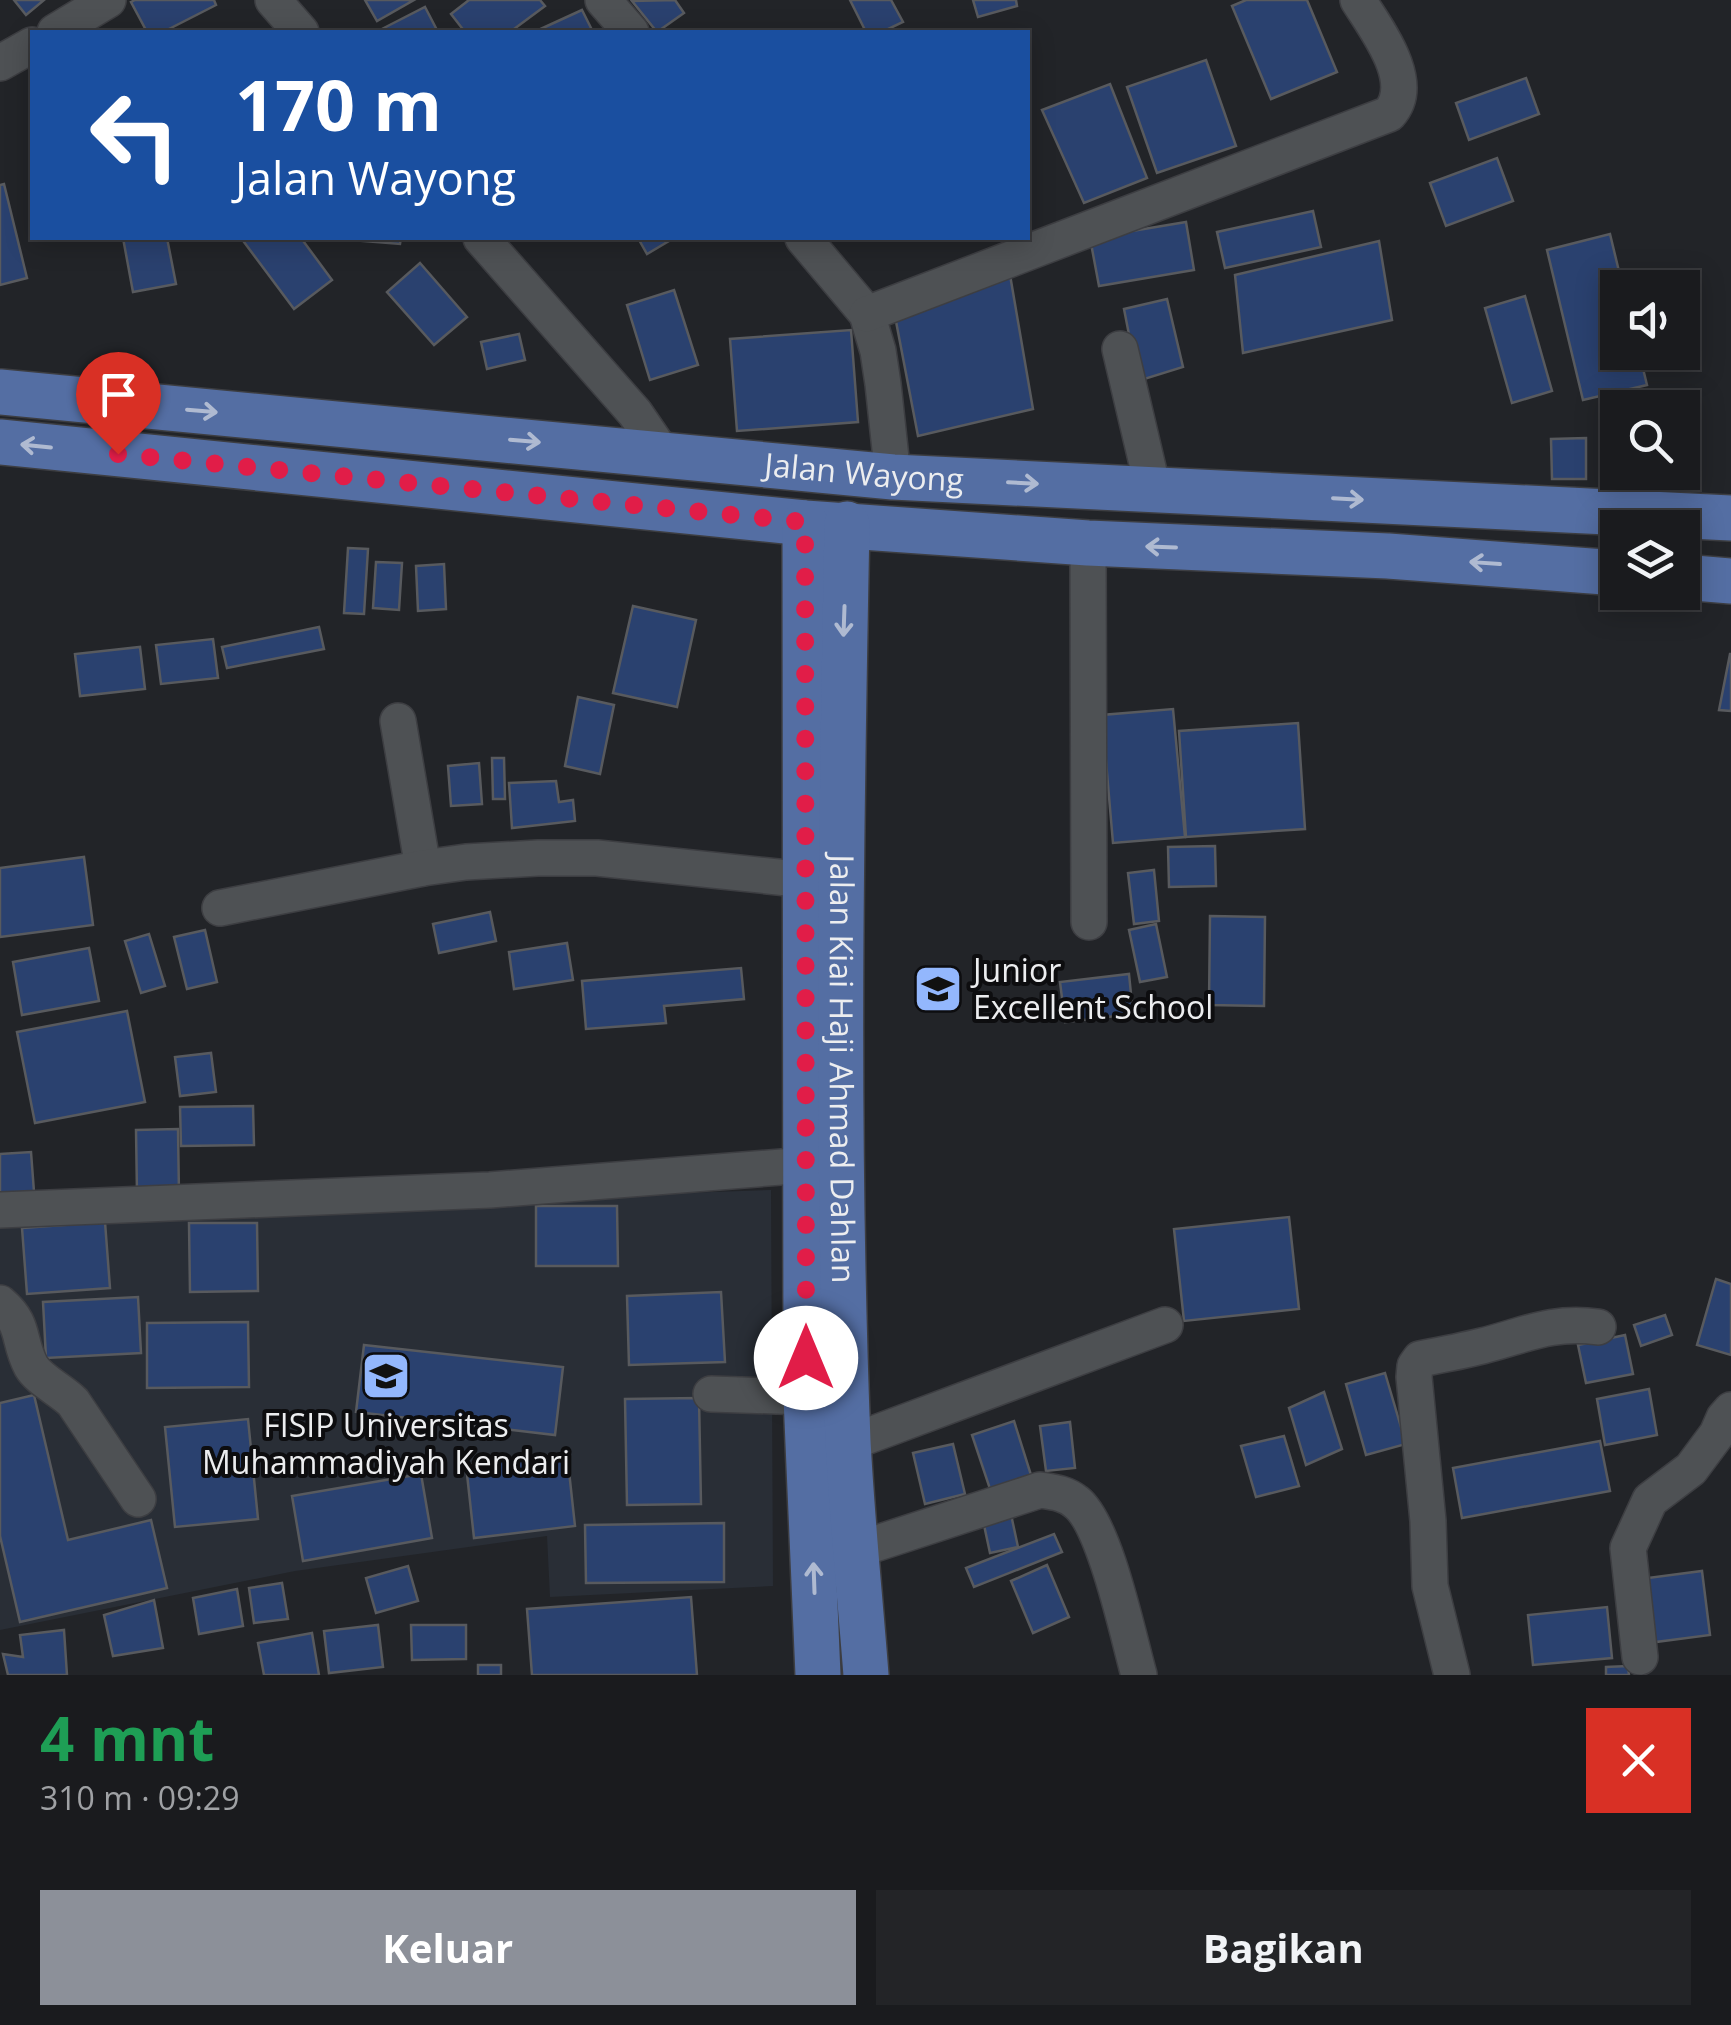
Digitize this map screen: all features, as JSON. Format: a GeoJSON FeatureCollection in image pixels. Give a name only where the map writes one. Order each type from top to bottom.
{"type":"FeatureCollection","features":[{"type":"Feature","properties":{"kind":"main road","name":"Jalan Wayong"},"geometry":{"type":"LineString","coordinates":[[0,392],[893,477],[1731,518]]}},
{"type":"Feature","properties":{"kind":"main road","name":"Jalan Wayong"},"geometry":{"type":"LineString","coordinates":[[0,442],[826,537],[1388,556],[1600,571]]}},
{"type":"Feature","properties":{"kind":"main road"},"geometry":{"type":"LineString","coordinates":[[1556,568],[1559,510]]}},
{"type":"Feature","properties":{"kind":"main road","name":"Jalan Kiai Haji Ahmad Dahlan"},"geometry":{"type":"LineString","coordinates":[[818,1675],[806,1397],[807,880],[826,537]]}},
{"type":"Feature","properties":{"kind":"main road","name":"Jalan Kiai Haji Ahmad Dahlan"},"geometry":{"type":"LineString","coordinates":[[826,537],[843,671],[842,1132],[848,1442],[866,1675]]}},
{"type":"Feature","properties":{"kind":"main road"},"geometry":{"type":"LineString","coordinates":[[1700,578],[1731,580]]}},
{"type":"Feature","properties":{"kind":"street"},"geometry":{"type":"LineString","coordinates":[[58,30],[108,0]]}},
{"type":"Feature","properties":{"kind":"street"},"geometry":{"type":"LineString","coordinates":[[272,0],[299,30]]}},
{"type":"Feature","properties":{"kind":"street"},"geometry":{"type":"LineString","coordinates":[[603,0],[628,30]]}},
{"type":"Feature","properties":{"kind":"street"},"geometry":{"type":"LineString","coordinates":[[867,314],[1389,114],[1397,105],[1400,90],[1394,60],[1358,0]]}},
{"type":"Feature","properties":{"kind":"street"},"geometry":{"type":"LineString","coordinates":[[0,63],[30,46]]}},
{"type":"Feature","properties":{"kind":"street"},"geometry":{"type":"LineString","coordinates":[[483,240],[635,414],[663,454]]}},
{"type":"Feature","properties":{"kind":"street"},"geometry":{"type":"LineString","coordinates":[[805,240],[867,314],[878,351],[893,477]]}},
{"type":"Feature","properties":{"kind":"street"},"geometry":{"type":"LineString","coordinates":[[1120,348],[1153,490]]}},
{"type":"Feature","properties":{"kind":"street"},"geometry":{"type":"LineString","coordinates":[[1088,544],[1089,922]]}},
{"type":"Feature","properties":{"kind":"street"},"geometry":{"type":"LineString","coordinates":[[398,721],[423,868]]}},
{"type":"Feature","properties":{"kind":"street"},"geometry":{"type":"LineString","coordinates":[[220,908],[423,868],[538,858],[597,858],[807,880]]}},
{"type":"Feature","properties":{"kind":"street"},"geometry":{"type":"LineString","coordinates":[[0,1210],[490,1190],[807,1165]]}},
{"type":"Feature","properties":{"kind":"street"},"geometry":{"type":"LineString","coordinates":[[0,1303],[13,1314],[30,1364],[73,1402],[138,1499]]}},
{"type":"Feature","properties":{"kind":"street"},"geometry":{"type":"LineString","coordinates":[[1452,1675],[1430,1586],[1416,1366],[1420,1359],[1536,1330],[1570,1324],[1598,1327]]}},
{"type":"Feature","properties":{"kind":"street"},"geometry":{"type":"LineString","coordinates":[[848,1442],[1165,1325]]}},
{"type":"Feature","properties":{"kind":"street"},"geometry":{"type":"LineString","coordinates":[[711,1394],[806,1397]]}},
{"type":"Feature","properties":{"kind":"street"},"geometry":{"type":"LineString","coordinates":[[1640,1657],[1628,1548],[1650,1500],[1691,1470],[1731,1410]]}},
{"type":"Feature","properties":{"kind":"street"},"geometry":{"type":"LineString","coordinates":[[856,1550],[1040,1490],[1061,1493],[1079,1503],[1104,1547],[1139,1675]]}},
{"type":"Feature","properties":{"kind":"shaded area","name":"FISIP Universitas Muhammadiyah Kendari"},"geometry":{"type":"Polygon","coordinates":[[[771,1190],[773,1586],[550,1597],[547,1536],[295,1571],[0,1630],[0,1216],[771,1190]]]}},
{"type":"Feature","properties":{"kind":"building"},"geometry":{"type":"Polygon","coordinates":[[[14,0],[44,0],[26,15],[14,0]]]}},
{"type":"Feature","properties":{"kind":"building"},"geometry":{"type":"Polygon","coordinates":[[[214,0],[216,5],[167,30],[146,30],[131,2],[214,0]]]}},
{"type":"Feature","properties":{"kind":"building"},"geometry":{"type":"Polygon","coordinates":[[[365,0],[414,0],[377,21],[365,0]]]}},
{"type":"Feature","properties":{"kind":"building"},"geometry":{"type":"Polygon","coordinates":[[[469,0],[540,0],[545,6],[513,30],[463,30],[451,14],[469,0]]]}},
{"type":"Feature","properties":{"kind":"building"},"geometry":{"type":"Polygon","coordinates":[[[675,0],[684,13],[655,30],[632,1],[675,0]]]}},
{"type":"Feature","properties":{"kind":"building"},"geometry":{"type":"Polygon","coordinates":[[[850,0],[891,0],[903,22],[886,30],[865,30],[850,0]]]}},
{"type":"Feature","properties":{"kind":"building"},"geometry":{"type":"Polygon","coordinates":[[[973,0],[1016,0],[1017,6],[978,17],[973,0]]]}},
{"type":"Feature","properties":{"kind":"building"},"geometry":{"type":"Polygon","coordinates":[[[1246,0],[1307,0],[1337,72],[1271,99],[1232,6],[1246,0]]]}},
{"type":"Feature","properties":{"kind":"building"},"geometry":{"type":"Polygon","coordinates":[[[425,7],[437,30],[380,30],[425,7]]]}},
{"type":"Feature","properties":{"kind":"building"},"geometry":{"type":"Polygon","coordinates":[[[582,10],[592,30],[538,30],[582,10]]]}},
{"type":"Feature","properties":{"kind":"building"},"geometry":{"type":"Polygon","coordinates":[[[1206,60],[1236,146],[1157,173],[1127,87],[1206,60]]]}},
{"type":"Feature","properties":{"kind":"building"},"geometry":{"type":"Polygon","coordinates":[[[1526,78],[1539,114],[1469,140],[1456,103],[1526,78]]]}},
{"type":"Feature","properties":{"kind":"building"},"geometry":{"type":"Polygon","coordinates":[[[1110,84],[1147,178],[1084,203],[1042,110],[1110,84]]]}},
{"type":"Feature","properties":{"kind":"building"},"geometry":{"type":"Polygon","coordinates":[[[1497,158],[1513,201],[1446,226],[1430,183],[1497,158]]]}},
{"type":"Feature","properties":{"kind":"building"},"geometry":{"type":"Polygon","coordinates":[[[4,184],[27,278],[0,285],[0,185],[4,184]]]}},
{"type":"Feature","properties":{"kind":"building"},"geometry":{"type":"Polygon","coordinates":[[[1313,211],[1321,247],[1225,268],[1217,232],[1313,211]]]}},
{"type":"Feature","properties":{"kind":"building"},"geometry":{"type":"Polygon","coordinates":[[[1186,222],[1194,270],[1099,286],[1090,238],[1186,222]]]}},
{"type":"Feature","properties":{"kind":"building"},"geometry":{"type":"Polygon","coordinates":[[[1610,234],[1619,270],[1600,270],[1600,370],[1643,370],[1647,385],[1600,390],[1600,396],[1583,400],[1547,250],[1610,234]]]}},
{"type":"Feature","properties":{"kind":"building"},"geometry":{"type":"Polygon","coordinates":[[[123,240],[167,240],[176,284],[133,292],[123,240]]]}},
{"type":"Feature","properties":{"kind":"building"},"geometry":{"type":"Polygon","coordinates":[[[242,240],[302,240],[332,280],[294,309],[242,240]]]}},
{"type":"Feature","properties":{"kind":"building"},"geometry":{"type":"Polygon","coordinates":[[[351,240],[401,240],[400,244],[351,240]]]}},
{"type":"Feature","properties":{"kind":"building"},"geometry":{"type":"Polygon","coordinates":[[[639,240],[671,240],[647,254],[639,240]]]}},
{"type":"Feature","properties":{"kind":"building"},"geometry":{"type":"Polygon","coordinates":[[[1379,241],[1392,320],[1243,353],[1235,275],[1379,241]]]}},
{"type":"Feature","properties":{"kind":"building"},"geometry":{"type":"Polygon","coordinates":[[[420,263],[467,317],[434,345],[387,292],[420,263]]]}},
{"type":"Feature","properties":{"kind":"building"},"geometry":{"type":"Polygon","coordinates":[[[1009,269],[1033,409],[918,436],[894,311],[1009,269]]]}},
{"type":"Feature","properties":{"kind":"building"},"geometry":{"type":"Polygon","coordinates":[[[674,290],[698,365],[650,380],[627,305],[674,290]]]}},
{"type":"Feature","properties":{"kind":"building"},"geometry":{"type":"Polygon","coordinates":[[[1525,296],[1552,391],[1512,403],[1485,308],[1525,296]]]}},
{"type":"Feature","properties":{"kind":"building"},"geometry":{"type":"Polygon","coordinates":[[[1167,299],[1183,367],[1138,381],[1124,309],[1167,299]]]}},
{"type":"Feature","properties":{"kind":"building"},"geometry":{"type":"Polygon","coordinates":[[[851,330],[858,422],[737,431],[730,339],[851,330]]]}},
{"type":"Feature","properties":{"kind":"building"},"geometry":{"type":"Polygon","coordinates":[[[519,334],[525,360],[487,369],[481,342],[519,334]]]}},
{"type":"Feature","properties":{"kind":"building"},"geometry":{"type":"Polygon","coordinates":[[[1586,438],[1586,479],[1552,479],[1551,439],[1586,438]]]}},
{"type":"Feature","properties":{"kind":"building"},"geometry":{"type":"Polygon","coordinates":[[[348,548],[368,549],[364,614],[344,613],[348,548]]]}},
{"type":"Feature","properties":{"kind":"building"},"geometry":{"type":"Polygon","coordinates":[[[376,562],[402,563],[399,610],[373,608],[376,562]]]}},
{"type":"Feature","properties":{"kind":"building"},"geometry":{"type":"Polygon","coordinates":[[[444,564],[446,609],[418,611],[416,566],[444,564]]]}},
{"type":"Feature","properties":{"kind":"building"},"geometry":{"type":"Polygon","coordinates":[[[633,606],[696,620],[677,707],[613,693],[633,606]]]}},
{"type":"Feature","properties":{"kind":"building"},"geometry":{"type":"Polygon","coordinates":[[[319,627],[324,649],[227,668],[222,647],[319,627]]]}},
{"type":"Feature","properties":{"kind":"building"},"geometry":{"type":"Polygon","coordinates":[[[213,639],[218,678],[161,684],[156,645],[213,639]]]}},
{"type":"Feature","properties":{"kind":"building"},"geometry":{"type":"Polygon","coordinates":[[[140,647],[145,689],[80,696],[75,654],[140,647]]]}},
{"type":"Feature","properties":{"kind":"building"},"geometry":{"type":"Polygon","coordinates":[[[1730,654],[1731,711],[1719,710],[1730,654]]]}},
{"type":"Feature","properties":{"kind":"building"},"geometry":{"type":"Polygon","coordinates":[[[578,697],[614,705],[600,774],[565,766],[578,697]]]}},
{"type":"Feature","properties":{"kind":"building"},"geometry":{"type":"Polygon","coordinates":[[[1173,709],[1185,837],[1113,843],[1102,715],[1173,709]]]}},
{"type":"Feature","properties":{"kind":"building"},"geometry":{"type":"Polygon","coordinates":[[[1298,723],[1305,829],[1186,837],[1179,731],[1298,723]]]}},
{"type":"Feature","properties":{"kind":"building"},"geometry":{"type":"Polygon","coordinates":[[[492,758],[504,758],[505,799],[493,799],[492,758]]]}},
{"type":"Feature","properties":{"kind":"building"},"geometry":{"type":"Polygon","coordinates":[[[479,763],[482,804],[451,806],[448,766],[479,763]]]}},
{"type":"Feature","properties":{"kind":"building"},"geometry":{"type":"Polygon","coordinates":[[[556,781],[559,802],[573,800],[575,821],[512,828],[509,783],[556,781]]]}},
{"type":"Feature","properties":{"kind":"building"},"geometry":{"type":"Polygon","coordinates":[[[1215,846],[1216,886],[1169,887],[1168,847],[1215,846]]]}},
{"type":"Feature","properties":{"kind":"building"},"geometry":{"type":"Polygon","coordinates":[[[84,857],[93,925],[0,937],[0,868],[84,857]]]}},
{"type":"Feature","properties":{"kind":"building"},"geometry":{"type":"Polygon","coordinates":[[[1154,870],[1159,921],[1134,924],[1128,873],[1154,870]]]}},
{"type":"Feature","properties":{"kind":"building"},"geometry":{"type":"Polygon","coordinates":[[[490,912],[496,941],[439,953],[433,924],[490,912]]]}},
{"type":"Feature","properties":{"kind":"building"},"geometry":{"type":"Polygon","coordinates":[[[1210,916],[1265,917],[1264,1006],[1209,1005],[1210,916]]]}},
{"type":"Feature","properties":{"kind":"building"},"geometry":{"type":"Polygon","coordinates":[[[1156,924],[1167,977],[1140,982],[1129,930],[1156,924]]]}},
{"type":"Feature","properties":{"kind":"building"},"geometry":{"type":"Polygon","coordinates":[[[205,930],[217,982],[187,989],[174,937],[205,930]]]}},
{"type":"Feature","properties":{"kind":"building"},"geometry":{"type":"Polygon","coordinates":[[[149,934],[165,986],[141,993],[125,941],[149,934]]]}},
{"type":"Feature","properties":{"kind":"building"},"geometry":{"type":"Polygon","coordinates":[[[567,943],[573,980],[514,989],[509,952],[567,943]]]}},
{"type":"Feature","properties":{"kind":"building"},"geometry":{"type":"Polygon","coordinates":[[[89,948],[99,1001],[22,1015],[13,962],[89,948]]]}},
{"type":"Feature","properties":{"kind":"building"},"geometry":{"type":"Polygon","coordinates":[[[741,968],[744,999],[664,1006],[666,1023],[586,1029],[582,981],[741,968]]]}},
{"type":"Feature","properties":{"kind":"building"},"geometry":{"type":"Polygon","coordinates":[[[1129,974],[1133,1014],[1065,1022],[1060,982],[1129,974]]]}},
{"type":"Feature","properties":{"kind":"building"},"geometry":{"type":"Polygon","coordinates":[[[127,1011],[145,1102],[35,1123],[17,1032],[127,1011]]]}},
{"type":"Feature","properties":{"kind":"building"},"geometry":{"type":"Polygon","coordinates":[[[211,1053],[216,1092],[180,1096],[175,1057],[211,1053]]]}},
{"type":"Feature","properties":{"kind":"building"},"geometry":{"type":"Polygon","coordinates":[[[253,1106],[254,1145],[181,1146],[180,1107],[253,1106]]]}},
{"type":"Feature","properties":{"kind":"building"},"geometry":{"type":"Polygon","coordinates":[[[178,1129],[179,1195],[137,1194],[136,1130],[178,1129]]]}},
{"type":"Feature","properties":{"kind":"building"},"geometry":{"type":"Polygon","coordinates":[[[31,1152],[35,1205],[0,1207],[0,1154],[31,1152]]]}},
{"type":"Feature","properties":{"kind":"building"},"geometry":{"type":"Polygon","coordinates":[[[536,1206],[617,1206],[618,1266],[536,1266],[536,1206]]]}},
{"type":"Feature","properties":{"kind":"building"},"geometry":{"type":"Polygon","coordinates":[[[1289,1217],[1299,1309],[1184,1321],[1174,1229],[1289,1217]]]}},
{"type":"Feature","properties":{"kind":"building"},"geometry":{"type":"Polygon","coordinates":[[[105,1222],[110,1288],[27,1294],[22,1228],[105,1222]]]}},
{"type":"Feature","properties":{"kind":"building"},"geometry":{"type":"Polygon","coordinates":[[[189,1223],[257,1223],[258,1291],[190,1292],[189,1223]]]}},
{"type":"Feature","properties":{"kind":"building"},"geometry":{"type":"Polygon","coordinates":[[[1716,1279],[1731,1284],[1731,1355],[1697,1345],[1716,1279]]]}},
{"type":"Feature","properties":{"kind":"building"},"geometry":{"type":"Polygon","coordinates":[[[721,1292],[725,1362],[629,1365],[627,1296],[721,1292]]]}},
{"type":"Feature","properties":{"kind":"building"},"geometry":{"type":"Polygon","coordinates":[[[138,1297],[141,1353],[46,1358],[43,1302],[138,1297]]]}},
{"type":"Feature","properties":{"kind":"building"},"geometry":{"type":"Polygon","coordinates":[[[1665,1315],[1672,1335],[1641,1346],[1634,1325],[1665,1315]]]}},
{"type":"Feature","properties":{"kind":"building"},"geometry":{"type":"Polygon","coordinates":[[[248,1322],[249,1387],[147,1388],[147,1323],[248,1322]]]}},
{"type":"Feature","properties":{"kind":"building"},"geometry":{"type":"Polygon","coordinates":[[[1625,1335],[1633,1374],[1586,1383],[1578,1345],[1625,1335]]]}},
{"type":"Feature","properties":{"kind":"building"},"geometry":{"type":"Polygon","coordinates":[[[364,1345],[563,1367],[555,1435],[356,1412],[364,1345]]]}},
{"type":"Feature","properties":{"kind":"building"},"geometry":{"type":"Polygon","coordinates":[[[1385,1373],[1406,1444],[1366,1455],[1346,1384],[1385,1373]]]}},
{"type":"Feature","properties":{"kind":"building"},"geometry":{"type":"Polygon","coordinates":[[[1649,1389],[1657,1435],[1605,1445],[1597,1399],[1649,1389]]]}},
{"type":"Feature","properties":{"kind":"building"},"geometry":{"type":"Polygon","coordinates":[[[1324,1392],[1342,1449],[1306,1465],[1289,1408],[1324,1392]]]}},
{"type":"Feature","properties":{"kind":"building"},"geometry":{"type":"Polygon","coordinates":[[[34,1395],[68,1540],[151,1520],[167,1588],[20,1622],[0,1536],[0,1403],[34,1395]]]}},
{"type":"Feature","properties":{"kind":"building"},"geometry":{"type":"Polygon","coordinates":[[[699,1398],[701,1504],[627,1505],[625,1399],[699,1398]]]}},
{"type":"Feature","properties":{"kind":"building"},"geometry":{"type":"Polygon","coordinates":[[[248,1419],[258,1519],[175,1527],[165,1427],[248,1419]]]}},
{"type":"Feature","properties":{"kind":"building"},"geometry":{"type":"Polygon","coordinates":[[[1014,1421],[1031,1475],[990,1489],[972,1435],[1014,1421]]]}},
{"type":"Feature","properties":{"kind":"building"},"geometry":{"type":"Polygon","coordinates":[[[1070,1422],[1075,1468],[1046,1471],[1040,1426],[1070,1422]]]}},
{"type":"Feature","properties":{"kind":"building"},"geometry":{"type":"Polygon","coordinates":[[[1284,1436],[1299,1486],[1256,1497],[1241,1446],[1284,1436]]]}},
{"type":"Feature","properties":{"kind":"building"},"geometry":{"type":"Polygon","coordinates":[[[1600,1441],[1610,1491],[1462,1518],[1453,1468],[1600,1441]]]}},
{"type":"Feature","properties":{"kind":"building"},"geometry":{"type":"Polygon","coordinates":[[[953,1444],[965,1494],[925,1504],[913,1453],[953,1444]]]}},
{"type":"Feature","properties":{"kind":"building"},"geometry":{"type":"Polygon","coordinates":[[[567,1453],[575,1526],[474,1538],[466,1465],[567,1453]]]}},
{"type":"Feature","properties":{"kind":"building"},"geometry":{"type":"Polygon","coordinates":[[[421,1474],[432,1538],[303,1561],[292,1496],[421,1474]]]}},
{"type":"Feature","properties":{"kind":"building"},"geometry":{"type":"Polygon","coordinates":[[[1009,1505],[1018,1547],[990,1553],[981,1511],[1009,1505]]]}},
{"type":"Feature","properties":{"kind":"building"},"geometry":{"type":"Polygon","coordinates":[[[724,1523],[724,1582],[586,1583],[585,1525],[724,1523]]]}},
{"type":"Feature","properties":{"kind":"building"},"geometry":{"type":"Polygon","coordinates":[[[1054,1534],[1062,1552],[974,1587],[966,1568],[1054,1534]]]}},
{"type":"Feature","properties":{"kind":"building"},"geometry":{"type":"Polygon","coordinates":[[[1047,1565],[1069,1617],[1033,1633],[1011,1581],[1047,1565]]]}},
{"type":"Feature","properties":{"kind":"building"},"geometry":{"type":"Polygon","coordinates":[[[408,1566],[418,1601],[376,1613],[366,1578],[408,1566]]]}},
{"type":"Feature","properties":{"kind":"building"},"geometry":{"type":"Polygon","coordinates":[[[1702,1571],[1710,1635],[1648,1643],[1640,1579],[1702,1571]]]}},
{"type":"Feature","properties":{"kind":"building"},"geometry":{"type":"Polygon","coordinates":[[[282,1583],[288,1619],[254,1623],[249,1588],[282,1583]]]}},
{"type":"Feature","properties":{"kind":"building"},"geometry":{"type":"Polygon","coordinates":[[[237,1589],[243,1626],[199,1634],[193,1598],[237,1589]]]}},
{"type":"Feature","properties":{"kind":"building"},"geometry":{"type":"Polygon","coordinates":[[[691,1597],[697,1675],[532,1675],[527,1609],[691,1597]]]}},
{"type":"Feature","properties":{"kind":"building"},"geometry":{"type":"Polygon","coordinates":[[[154,1600],[163,1648],[113,1656],[104,1615],[154,1600]]]}},
{"type":"Feature","properties":{"kind":"building"},"geometry":{"type":"Polygon","coordinates":[[[1607,1607],[1612,1658],[1533,1665],[1528,1615],[1607,1607]]]}},
{"type":"Feature","properties":{"kind":"building"},"geometry":{"type":"Polygon","coordinates":[[[378,1625],[383,1667],[329,1673],[324,1631],[378,1625]]]}},
{"type":"Feature","properties":{"kind":"building"},"geometry":{"type":"Polygon","coordinates":[[[411,1625],[466,1625],[466,1659],[412,1660],[411,1625]]]}},
{"type":"Feature","properties":{"kind":"building"},"geometry":{"type":"Polygon","coordinates":[[[64,1630],[67,1675],[8,1675],[3,1654],[23,1657],[20,1635],[64,1630]]]}},
{"type":"Feature","properties":{"kind":"building"},"geometry":{"type":"Polygon","coordinates":[[[312,1633],[319,1675],[264,1675],[258,1643],[312,1633]]]}},
{"type":"Feature","properties":{"kind":"building"},"geometry":{"type":"Polygon","coordinates":[[[478,1665],[501,1665],[501,1675],[478,1675],[478,1665]]]}},
{"type":"Feature","properties":{"kind":"building"},"geometry":{"type":"Polygon","coordinates":[[[1628,1666],[1629,1675],[1606,1675],[1606,1667],[1628,1666]]]}},
{"type":"Feature","properties":{"kind":"place","name":"Junior Excellent School"},"geometry":{"type":"Point","coordinates":[938,989]}},
{"type":"Feature","properties":{"kind":"place","name":"FISIP Universitas Muhammadiyah Kendari"},"geometry":{"type":"Point","coordinates":[386,1376]}},
{"type":"Feature","properties":{"kind":"route"},"geometry":{"type":"LineString","coordinates":[[118,454],[805,522],[806,1358]]}}]}
